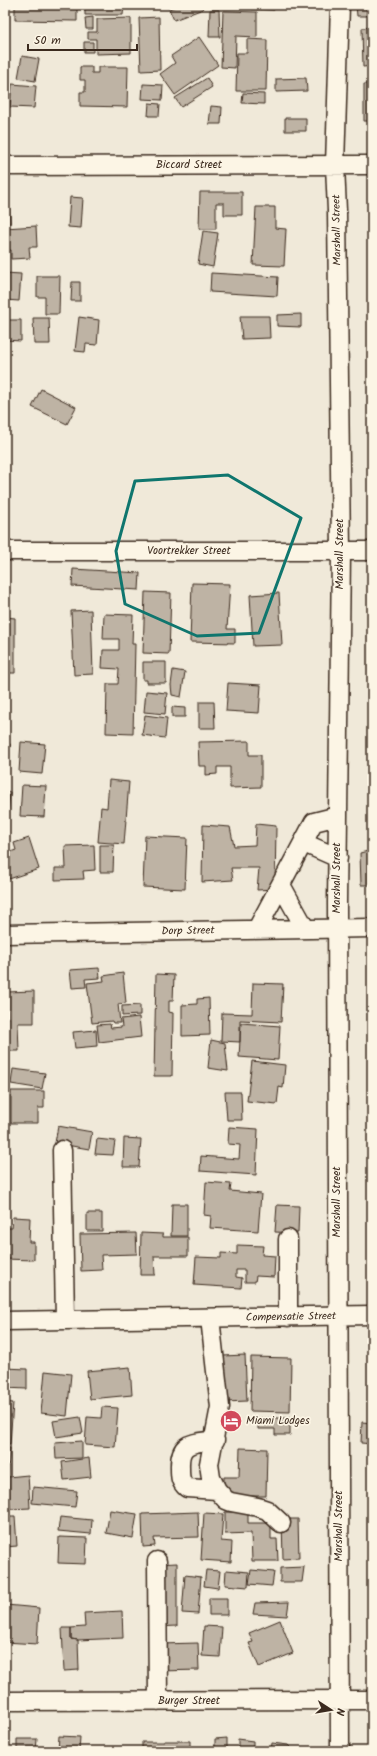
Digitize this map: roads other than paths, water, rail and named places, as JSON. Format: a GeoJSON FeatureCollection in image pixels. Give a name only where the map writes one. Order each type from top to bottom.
{"type":"FeatureCollection","features":[{"type":"Feature","properties":{"kind":"street","name":"Marshall Street"},"geometry":{"type":"LineString","coordinates":[[340,5],[335,165],[337,211],[340,552],[337,928],[340,1751]]}},
{"type":"Feature","properties":{"kind":"street","name":"Biccard Street"},"geometry":{"type":"LineString","coordinates":[[5,166],[372,165]]}},
{"type":"Feature","properties":{"kind":"street","name":"Voortrekker Street"},"geometry":{"type":"LineString","coordinates":[[5,551],[372,551]]}},
{"type":"Feature","properties":{"kind":"street"},"geometry":{"type":"LineString","coordinates":[[257,929],[314,822],[338,816]]}},
{"type":"Feature","properties":{"kind":"street"},"geometry":{"type":"LineString","coordinates":[[304,843],[338,858]]}},
{"type":"Feature","properties":{"kind":"street"},"geometry":{"type":"LineString","coordinates":[[281,885],[305,928]]}},
{"type":"Feature","properties":{"kind":"street","name":"Dorp Street"},"geometry":{"type":"LineString","coordinates":[[5,934],[372,928]]}},
{"type":"Feature","properties":{"kind":"street"},"geometry":{"type":"LineString","coordinates":[[62,1150],[65,1320]]}},
{"type":"Feature","properties":{"kind":"street"},"geometry":{"type":"LineString","coordinates":[[288,1239],[288,1317]]}},
{"type":"Feature","properties":{"kind":"street","name":"Compensatie Street"},"geometry":{"type":"LineString","coordinates":[[5,1320],[372,1315]]}},
{"type":"Feature","properties":{"kind":"street"},"geometry":{"type":"LineString","coordinates":[[210,1318],[220,1407],[209,1468],[211,1478],[217,1490],[226,1500],[267,1510],[281,1523]]}},
{"type":"Feature","properties":{"kind":"street"},"geometry":{"type":"LineString","coordinates":[[215,1440],[183,1448],[181,1451],[180,1467],[181,1482],[187,1488],[217,1490]]}},
{"type":"Feature","properties":{"kind":"street"},"geometry":{"type":"LineString","coordinates":[[157,1561],[158,1701]]}},
{"type":"Feature","properties":{"kind":"street","name":"Burger Street"},"geometry":{"type":"LineString","coordinates":[[5,1701],[372,1700]]}},
{"type":"Feature","properties":{"kind":"place","name":"Miami Lodges"},"geometry":{"type":"Point","coordinates":[231,1421]}}]}
